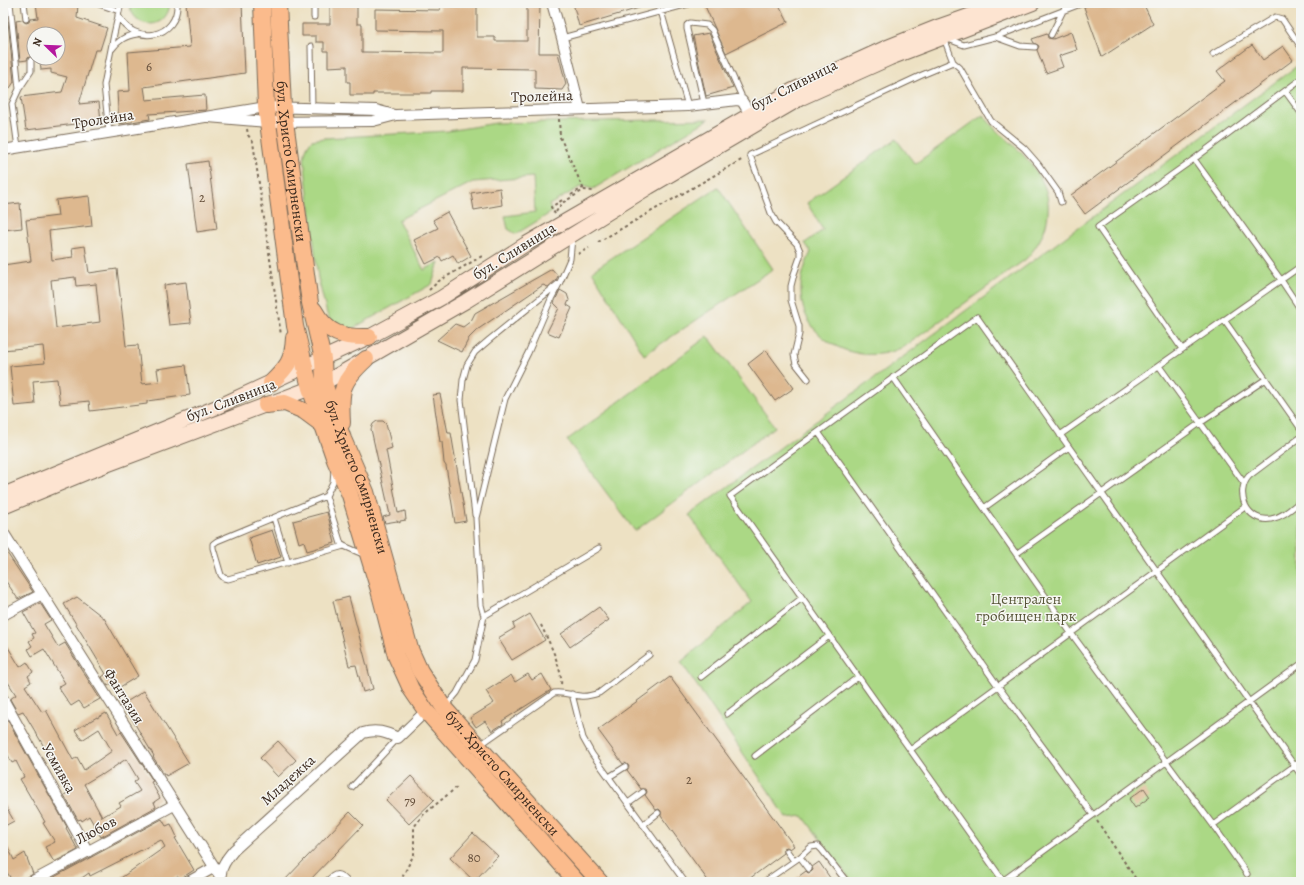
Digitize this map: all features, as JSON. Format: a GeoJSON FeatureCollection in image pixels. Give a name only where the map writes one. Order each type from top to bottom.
{"type":"FeatureCollection","features":[{"type":"Feature","properties":{"kind":"main road","name":"бул. Христо Смирненски"},"geometry":{"type":"LineString","coordinates":[[262,3],[267,115],[295,326],[305,368],[317,385],[366,492],[410,649],[420,671],[444,708],[600,882]]}},
{"type":"Feature","properties":{"kind":"main road","name":"бул. Христо Смирненски"},"geometry":{"type":"LineString","coordinates":[[278,3],[284,114],[310,303],[323,359],[317,385],[323,425],[335,460],[350,495],[379,590],[396,656],[411,689],[426,711],[577,882]]}},
{"type":"Feature","properties":{"kind":"main road","name":"бул. Сливница"},"geometry":{"type":"LineString","coordinates":[[3,495],[217,407],[305,368],[369,337],[441,298],[526,244],[750,114],[814,80],[885,48],[940,26],[1005,3]]}},
{"type":"Feature","properties":{"kind":"main road","name":"бул. Сливница"},"geometry":{"type":"LineString","coordinates":[[3,507],[85,473],[317,385],[366,359],[466,301],[649,187],[801,98],[890,58],[1033,3]]}},
{"type":"Feature","properties":{"kind":"main road"},"geometry":{"type":"LineString","coordinates":[[310,303],[319,320],[332,331],[354,338],[369,337]]}},
{"type":"Feature","properties":{"kind":"main road"},"geometry":{"type":"LineString","coordinates":[[271,383],[284,370],[292,354],[295,326]]}},
{"type":"Feature","properties":{"kind":"main road"},"geometry":{"type":"LineString","coordinates":[[343,439],[341,409],[343,389],[351,373],[366,359]]}},
{"type":"Feature","properties":{"kind":"main road"},"geometry":{"type":"LineString","coordinates":[[266,405],[285,404],[304,411],[323,425]]}},
{"type":"Feature","properties":{"kind":"street"},"geometry":{"type":"LineString","coordinates":[[552,3],[580,109]]}},
{"type":"Feature","properties":{"kind":"street","name":"Тролейна"},"geometry":{"type":"LineString","coordinates":[[3,150],[208,117],[284,114],[373,121],[396,116],[688,106],[704,103],[737,100],[741,101]]}},
{"type":"Feature","properties":{"kind":"street"},"geometry":{"type":"LineString","coordinates":[[741,101],[750,114]]}},
{"type":"Feature","properties":{"kind":"street","name":"Тролейна"},"geometry":{"type":"LineString","coordinates":[[208,117],[247,121],[267,115],[284,114],[312,108],[376,110],[396,116]]}},
{"type":"Feature","properties":{"kind":"street","name":"Фантазия"},"geometry":{"type":"LineString","coordinates":[[3,532],[219,875]]}},
{"type":"Feature","properties":{"kind":"street"},"geometry":{"type":"LineString","coordinates":[[3,615],[42,594]]}},
{"type":"Feature","properties":{"kind":"street","name":"Усмивка"},"geometry":{"type":"LineString","coordinates":[[3,699],[88,852]]}},
{"type":"Feature","properties":{"kind":"street"},"geometry":{"type":"LineString","coordinates":[[398,738],[426,711]]}},
{"type":"Feature","properties":{"kind":"street","name":"Младежка"},"geometry":{"type":"LineString","coordinates":[[219,875],[227,859],[234,850],[363,734],[371,731],[380,731],[398,738]]}},
{"type":"Feature","properties":{"kind":"street","name":"Любов"},"geometry":{"type":"LineString","coordinates":[[31,882],[174,805]]}},
{"type":"Feature","properties":{"kind":"street"},"geometry":{"type":"LineString","coordinates":[[188,882],[219,875]]}},
{"type":"Feature","properties":{"kind":"lane"},"geometry":{"type":"LineString","coordinates":[[10,3],[19,89]]}},
{"type":"Feature","properties":{"kind":"lane"},"geometry":{"type":"LineString","coordinates":[[24,3],[26,19]]}},
{"type":"Feature","properties":{"kind":"lane"},"geometry":{"type":"LineString","coordinates":[[96,3],[118,13],[126,27],[138,34]]}},
{"type":"Feature","properties":{"kind":"lane"},"geometry":{"type":"LineString","coordinates":[[109,133],[104,85],[121,3]]}},
{"type":"Feature","properties":{"kind":"lane"},"geometry":{"type":"LineString","coordinates":[[111,50],[118,41],[127,36],[154,34],[168,27],[175,17],[177,3]]}},
{"type":"Feature","properties":{"kind":"lane"},"geometry":{"type":"LineString","coordinates":[[314,3],[314,17]]}},
{"type":"Feature","properties":{"kind":"lane"},"geometry":{"type":"LineString","coordinates":[[562,38],[692,3]]}},
{"type":"Feature","properties":{"kind":"lane"},"geometry":{"type":"LineString","coordinates":[[1051,35],[1067,3]]}},
{"type":"Feature","properties":{"kind":"lane"},"geometry":{"type":"LineString","coordinates":[[944,37],[964,45],[995,37],[1083,3]]}},
{"type":"Feature","properties":{"kind":"lane"},"geometry":{"type":"LineString","coordinates":[[661,11],[688,106]]}},
{"type":"Feature","properties":{"kind":"lane"},"geometry":{"type":"LineString","coordinates":[[1213,54],[1275,17],[1282,19],[1301,47]]}},
{"type":"Feature","properties":{"kind":"lane"},"geometry":{"type":"LineString","coordinates":[[704,103],[687,29],[687,25],[690,23],[707,25],[712,30],[741,95],[741,101]]}},
{"type":"Feature","properties":{"kind":"lane"},"geometry":{"type":"LineString","coordinates":[[944,37],[953,62],[960,68],[991,121],[1024,148],[1038,164],[1058,192],[1061,202]]}},
{"type":"Feature","properties":{"kind":"lane"},"geometry":{"type":"LineString","coordinates":[[995,37],[1020,46],[1035,47]]}},
{"type":"Feature","properties":{"kind":"lane"},"geometry":{"type":"LineString","coordinates":[[311,46],[312,108]]}},
{"type":"Feature","properties":{"kind":"lane"},"geometry":{"type":"LineString","coordinates":[[808,379],[796,364],[794,356],[794,349],[799,334],[799,326],[792,300],[791,286],[800,257],[800,251],[797,244],[776,222],[771,213],[750,155],[922,74],[953,62]]}},
{"type":"Feature","properties":{"kind":"lane"},"geometry":{"type":"LineString","coordinates":[[18,148],[12,104],[19,89],[31,71],[31,66]]}},
{"type":"Feature","properties":{"kind":"lane"},"geometry":{"type":"LineString","coordinates":[[1182,349],[1098,227],[1194,159],[1301,79]]}},
{"type":"Feature","properties":{"kind":"lane"},"geometry":{"type":"LineString","coordinates":[[1285,91],[1301,113]]}},
{"type":"Feature","properties":{"kind":"lane"},"geometry":{"type":"LineString","coordinates":[[1194,159],[1301,310]]}},
{"type":"Feature","properties":{"kind":"lane"},"geometry":{"type":"LineString","coordinates":[[476,518],[505,399],[570,259],[572,235]]}},
{"type":"Feature","properties":{"kind":"lane"},"geometry":{"type":"LineString","coordinates":[[1060,435],[1301,266]]}},
{"type":"Feature","properties":{"kind":"lane"},"geometry":{"type":"LineString","coordinates":[[444,708],[457,693],[475,660],[484,616],[481,605],[476,518],[461,400],[463,380],[467,365],[475,352],[560,282]]}},
{"type":"Feature","properties":{"kind":"lane"},"geometry":{"type":"LineString","coordinates":[[1301,664],[1249,701],[1166,761],[1003,882],[730,496],[977,317],[1060,435],[1157,571],[1249,701],[1295,766],[1301,775]]}},
{"type":"Feature","properties":{"kind":"lane"},"geometry":{"type":"LineString","coordinates":[[1224,320],[1301,428]]}},
{"type":"Feature","properties":{"kind":"lane"},"geometry":{"type":"LineString","coordinates":[[1159,366],[1244,483]]}},
{"type":"Feature","properties":{"kind":"lane"},"geometry":{"type":"LineString","coordinates":[[893,378],[1071,633],[1213,825],[1247,874]]}},
{"type":"Feature","properties":{"kind":"lane"},"geometry":{"type":"LineString","coordinates":[[1016,554],[1266,379]]}},
{"type":"Feature","properties":{"kind":"lane"},"geometry":{"type":"LineString","coordinates":[[818,432],[998,686],[1093,815]]}},
{"type":"Feature","properties":{"kind":"lane"},"geometry":{"type":"LineString","coordinates":[[1301,436],[1253,472],[1246,479],[1242,492],[1245,506],[1251,513],[1259,518],[1269,519],[1283,515],[1301,501]]}},
{"type":"Feature","properties":{"kind":"lane"},"geometry":{"type":"LineString","coordinates":[[984,508],[1069,447]]}},
{"type":"Feature","properties":{"kind":"lane"},"geometry":{"type":"LineString","coordinates":[[335,460],[333,482],[326,496],[217,541],[213,548],[221,574],[224,578],[228,579],[344,546]]}},
{"type":"Feature","properties":{"kind":"lane"},"geometry":{"type":"LineString","coordinates":[[326,496],[341,544],[369,557]]}},
{"type":"Feature","properties":{"kind":"lane"},"geometry":{"type":"LineString","coordinates":[[910,750],[1245,506]]}},
{"type":"Feature","properties":{"kind":"lane"},"geometry":{"type":"LineString","coordinates":[[274,518],[288,563]]}},
{"type":"Feature","properties":{"kind":"lane"},"geometry":{"type":"LineString","coordinates":[[484,616],[600,548]]}},
{"type":"Feature","properties":{"kind":"lane"},"geometry":{"type":"LineString","coordinates":[[701,677],[802,598]]}},
{"type":"Feature","properties":{"kind":"lane"},"geometry":{"type":"LineString","coordinates":[[727,714],[829,636]]}},
{"type":"Feature","properties":{"kind":"lane"},"geometry":{"type":"LineString","coordinates":[[478,746],[554,693],[560,692],[581,697],[599,693],[649,655]]}},
{"type":"Feature","properties":{"kind":"lane"},"geometry":{"type":"LineString","coordinates":[[754,756],[858,677]]}},
{"type":"Feature","properties":{"kind":"lane"},"geometry":{"type":"LineString","coordinates":[[572,694],[583,738],[592,754],[685,882]]}},
{"type":"Feature","properties":{"kind":"lane"},"geometry":{"type":"LineString","coordinates":[[352,787],[398,738]]}},
{"type":"Feature","properties":{"kind":"lane"},"geometry":{"type":"LineString","coordinates":[[1213,825],[1301,761]]}},
{"type":"Feature","properties":{"kind":"lane"},"geometry":{"type":"LineString","coordinates":[[609,777],[624,767]]}},
{"type":"Feature","properties":{"kind":"lane"},"geometry":{"type":"LineString","coordinates":[[628,803],[643,792]]}},
{"type":"Feature","properties":{"kind":"lane"},"geometry":{"type":"LineString","coordinates":[[643,825],[658,813]]}},
{"type":"Feature","properties":{"kind":"lane"},"geometry":{"type":"LineString","coordinates":[[764,882],[800,857],[811,847],[818,846],[847,882]]}},
{"type":"Feature","properties":{"kind":"lane"},"geometry":{"type":"LineString","coordinates":[[787,851],[794,861]]}},
{"type":"Feature","properties":{"kind":"lane"},"geometry":{"type":"LineString","coordinates":[[800,857],[809,869]]}},
{"type":"Feature","properties":{"kind":"lane"},"geometry":{"type":"LineString","coordinates":[[326,882],[334,874],[340,874],[348,882]]}},
{"type":"Feature","properties":{"kind":"path"},"geometry":{"type":"LineString","coordinates":[[559,110],[560,137],[583,189]]}},
{"type":"Feature","properties":{"kind":"path"},"geometry":{"type":"LineString","coordinates":[[247,121],[248,135],[253,142],[282,337]]}},
{"type":"Feature","properties":{"kind":"path"},"geometry":{"type":"LineString","coordinates":[[598,242],[750,155]]}},
{"type":"Feature","properties":{"kind":"path"},"geometry":{"type":"LineString","coordinates":[[564,199],[551,207],[555,215],[562,203],[583,189]]}},
{"type":"Feature","properties":{"kind":"path"},"geometry":{"type":"LineString","coordinates":[[572,195],[583,189],[596,192]]}},
{"type":"Feature","properties":{"kind":"path"},"geometry":{"type":"LineString","coordinates":[[578,254],[589,248]]}},
{"type":"Feature","properties":{"kind":"path"},"geometry":{"type":"LineString","coordinates":[[423,293],[439,281],[484,255]]}},
{"type":"Feature","properties":{"kind":"path"},"geometry":{"type":"LineString","coordinates":[[541,625],[551,648],[561,679],[560,692]]}},
{"type":"Feature","properties":{"kind":"path"},"geometry":{"type":"LineString","coordinates":[[400,882],[414,854],[414,827],[423,815],[457,787]]}},
{"type":"Feature","properties":{"kind":"path"},"geometry":{"type":"LineString","coordinates":[[1093,815],[1138,882]]}},
{"type":"Feature","properties":{"kind":"green space"},"geometry":{"type":"Polygon","coordinates":[[[129,3],[170,3],[168,12],[163,19],[157,23],[150,24],[143,23],[137,19],[132,12],[129,3]]]}},
{"type":"Feature","properties":{"kind":"green space","name":"Централен гробищен парк"},"geometry":{"type":"Polygon","coordinates":[[[1301,63],[1301,882],[852,882],[803,816],[787,818],[681,662],[752,602],[689,515],[1301,63]]]}},
{"type":"Feature","properties":{"kind":"green space"},"geometry":{"type":"Polygon","coordinates":[[[983,115],[996,130],[1023,154],[1042,181],[1046,191],[1048,213],[1046,226],[1034,249],[1026,259],[904,347],[892,352],[859,354],[845,350],[831,343],[819,334],[803,309],[801,282],[811,252],[805,243],[823,230],[807,203],[896,139],[915,164],[983,115]]]}},
{"type":"Feature","properties":{"kind":"green space"},"geometry":{"type":"Polygon","coordinates":[[[709,119],[593,189],[582,186],[549,205],[552,212],[516,234],[508,229],[505,216],[535,212],[533,177],[473,182],[398,220],[424,270],[439,262],[432,284],[350,330],[332,323],[327,314],[318,278],[305,167],[305,153],[307,146],[312,140],[448,131],[496,123],[709,119]]]}},
{"type":"Feature","properties":{"kind":"green space"},"geometry":{"type":"Polygon","coordinates":[[[718,187],[773,269],[644,355],[592,271],[718,187]]]}},
{"type":"Feature","properties":{"kind":"green space"},"geometry":{"type":"Polygon","coordinates":[[[708,336],[775,427],[635,531],[567,440],[708,336]]]}},
{"type":"Feature","properties":{"kind":"building"},"geometry":{"type":"Polygon","coordinates":[[[36,3],[78,3],[77,18],[107,28],[100,50],[95,50],[79,104],[99,102],[101,121],[26,130],[21,97],[62,92],[67,77],[51,73],[51,69],[41,70],[41,66],[66,66],[66,26],[26,26],[26,60],[20,61],[16,21],[22,20],[26,23],[29,22],[30,19],[38,18],[36,3]]]}},
{"type":"Feature","properties":{"kind":"building"},"geometry":{"type":"Polygon","coordinates":[[[186,3],[242,3],[245,73],[144,87],[146,100],[205,95],[206,110],[149,114],[150,119],[119,124],[117,92],[130,91],[128,52],[190,47],[186,3]]]}},
{"type":"Feature","properties":{"kind":"building"},"geometry":{"type":"Polygon","coordinates":[[[330,3],[357,3],[357,24],[362,24],[362,52],[443,53],[443,31],[375,30],[375,9],[440,10],[440,6],[477,6],[477,37],[495,37],[495,41],[527,41],[527,5],[540,5],[539,53],[558,53],[566,84],[562,90],[535,89],[535,69],[463,68],[463,91],[350,95],[350,82],[347,82],[347,66],[328,67],[328,51],[324,51],[324,42],[316,42],[316,36],[302,36],[302,24],[330,24],[330,3]]]}},
{"type":"Feature","properties":{"kind":"building"},"geometry":{"type":"Polygon","coordinates":[[[573,3],[648,3],[649,5],[579,26],[573,3]]]}},
{"type":"Feature","properties":{"kind":"building"},"geometry":{"type":"Polygon","coordinates":[[[711,3],[778,3],[788,22],[726,53],[705,6],[711,3]]]}},
{"type":"Feature","properties":{"kind":"building"},"geometry":{"type":"Polygon","coordinates":[[[1092,3],[1143,3],[1153,24],[1102,57],[1084,7],[1092,3]]]}},
{"type":"Feature","properties":{"kind":"building"},"geometry":{"type":"Polygon","coordinates":[[[8,21],[14,82],[10,88],[3,89],[3,22],[8,21]]]}},
{"type":"Feature","properties":{"kind":"building"},"geometry":{"type":"Polygon","coordinates":[[[1071,32],[1077,50],[1059,56],[1063,67],[1046,73],[1037,50],[1039,46],[1034,43],[1032,39],[1047,34],[1048,38],[1053,39],[1071,32]]]}},
{"type":"Feature","properties":{"kind":"building"},"geometry":{"type":"Polygon","coordinates":[[[709,33],[733,88],[706,96],[693,36],[709,33]]]}},
{"type":"Feature","properties":{"kind":"building"},"geometry":{"type":"Polygon","coordinates":[[[1252,45],[1263,60],[1283,46],[1293,60],[1085,214],[1071,195],[1225,81],[1217,71],[1252,45]]]}},
{"type":"Feature","properties":{"kind":"building"},"geometry":{"type":"Polygon","coordinates":[[[208,161],[217,229],[197,232],[188,164],[208,161]]]}},
{"type":"Feature","properties":{"kind":"building"},"geometry":{"type":"Polygon","coordinates":[[[500,188],[502,205],[474,210],[471,193],[500,188]]]}},
{"type":"Feature","properties":{"kind":"building"},"geometry":{"type":"Polygon","coordinates":[[[89,196],[92,226],[49,231],[52,260],[73,257],[72,248],[85,246],[89,273],[117,269],[126,346],[138,345],[142,384],[159,382],[157,369],[186,365],[190,395],[147,401],[147,404],[90,411],[89,401],[60,404],[57,379],[33,381],[35,404],[14,406],[10,366],[45,363],[43,346],[3,350],[3,265],[31,261],[26,220],[58,216],[56,200],[89,196]],[[75,277],[51,280],[56,328],[100,322],[96,284],[76,286],[75,277]]]}},
{"type":"Feature","properties":{"kind":"building"},"geometry":{"type":"Polygon","coordinates":[[[20,203],[22,228],[3,230],[3,205],[20,203]]]}},
{"type":"Feature","properties":{"kind":"building"},"geometry":{"type":"Polygon","coordinates":[[[447,212],[471,256],[458,264],[453,255],[442,261],[440,257],[426,264],[414,240],[438,228],[433,220],[447,212]]]}},
{"type":"Feature","properties":{"kind":"building"},"geometry":{"type":"Polygon","coordinates":[[[552,269],[558,276],[556,280],[548,287],[543,285],[477,330],[469,338],[462,352],[437,340],[455,324],[463,327],[471,321],[475,313],[552,269]]]}},
{"type":"Feature","properties":{"kind":"building"},"geometry":{"type":"Polygon","coordinates":[[[186,282],[191,323],[169,325],[164,285],[186,282]]]}},
{"type":"Feature","properties":{"kind":"building"},"geometry":{"type":"Polygon","coordinates":[[[560,290],[567,294],[569,300],[567,305],[572,308],[559,337],[547,332],[559,308],[554,303],[560,290]]]}},
{"type":"Feature","properties":{"kind":"building"},"geometry":{"type":"Polygon","coordinates":[[[766,350],[794,388],[775,401],[748,364],[766,350]]]}},
{"type":"Feature","properties":{"kind":"building"},"geometry":{"type":"Polygon","coordinates":[[[440,394],[448,433],[451,433],[466,521],[455,523],[433,395],[440,394]]]}},
{"type":"Feature","properties":{"kind":"building"},"geometry":{"type":"Polygon","coordinates":[[[377,421],[383,421],[386,424],[392,448],[386,450],[398,513],[405,511],[406,520],[400,521],[400,523],[397,521],[385,523],[383,517],[390,515],[371,429],[373,424],[377,421]]]}},
{"type":"Feature","properties":{"kind":"building"},"geometry":{"type":"Polygon","coordinates":[[[327,512],[335,543],[307,551],[304,541],[299,543],[293,521],[327,512]]]}},
{"type":"Feature","properties":{"kind":"building"},"geometry":{"type":"Polygon","coordinates":[[[272,530],[281,557],[257,565],[249,538],[272,530]]]}},
{"type":"Feature","properties":{"kind":"building"},"geometry":{"type":"Polygon","coordinates":[[[3,547],[33,592],[18,599],[3,577],[3,547]]]}},
{"type":"Feature","properties":{"kind":"building"},"geometry":{"type":"Polygon","coordinates":[[[77,597],[104,618],[138,676],[115,690],[112,683],[108,686],[102,677],[106,674],[64,604],[77,597]]]}},
{"type":"Feature","properties":{"kind":"building"},"geometry":{"type":"Polygon","coordinates":[[[349,597],[373,689],[363,692],[356,665],[349,666],[333,601],[349,597]]]}},
{"type":"Feature","properties":{"kind":"building"},"geometry":{"type":"Polygon","coordinates":[[[40,603],[51,620],[44,624],[58,647],[65,643],[100,699],[84,708],[79,701],[71,706],[58,687],[65,683],[44,649],[32,656],[28,649],[32,646],[29,641],[34,638],[32,634],[35,633],[23,612],[40,603]]]}},
{"type":"Feature","properties":{"kind":"building"},"geometry":{"type":"Polygon","coordinates":[[[599,607],[609,620],[570,647],[561,634],[599,607]]]}},
{"type":"Feature","properties":{"kind":"building"},"geometry":{"type":"Polygon","coordinates":[[[530,614],[545,640],[512,660],[498,638],[515,628],[513,624],[530,614]]]}},
{"type":"Feature","properties":{"kind":"building"},"geometry":{"type":"Polygon","coordinates":[[[3,639],[20,667],[27,662],[33,672],[28,676],[31,682],[25,686],[42,712],[46,710],[73,760],[77,757],[84,770],[112,751],[99,729],[82,740],[75,730],[106,713],[118,734],[121,732],[153,781],[151,782],[160,798],[154,802],[156,807],[101,837],[89,816],[82,821],[81,819],[78,820],[64,795],[70,792],[23,711],[18,713],[10,699],[16,695],[3,674],[3,639]],[[126,759],[102,775],[101,774],[84,784],[102,817],[121,806],[119,803],[140,791],[134,782],[138,779],[126,759]]]}},
{"type":"Feature","properties":{"kind":"building"},"geometry":{"type":"Polygon","coordinates":[[[528,674],[532,680],[542,674],[551,690],[502,721],[503,724],[492,731],[485,721],[476,727],[470,718],[494,703],[486,691],[511,675],[515,682],[528,674]]]}},
{"type":"Feature","properties":{"kind":"building"},"geometry":{"type":"Polygon","coordinates":[[[670,677],[794,846],[790,849],[787,847],[784,848],[784,853],[745,882],[709,882],[661,816],[661,811],[659,809],[656,810],[645,795],[647,792],[646,789],[641,789],[627,770],[629,767],[628,765],[625,763],[623,764],[598,730],[670,677]]]}},
{"type":"Feature","properties":{"kind":"building"},"geometry":{"type":"Polygon","coordinates":[[[144,691],[189,763],[166,776],[153,757],[154,756],[123,704],[144,691]]]}},
{"type":"Feature","properties":{"kind":"building"},"geometry":{"type":"Polygon","coordinates":[[[3,712],[67,827],[66,828],[78,850],[54,862],[45,847],[55,842],[43,823],[45,822],[20,779],[24,777],[16,761],[12,763],[3,746],[3,712]]]}},
{"type":"Feature","properties":{"kind":"building"},"geometry":{"type":"Polygon","coordinates":[[[278,741],[296,760],[278,777],[260,758],[278,741]]]}},
{"type":"Feature","properties":{"kind":"building"},"geometry":{"type":"Polygon","coordinates":[[[411,776],[434,800],[409,824],[386,800],[411,776]]]}},
{"type":"Feature","properties":{"kind":"building"},"geometry":{"type":"Polygon","coordinates":[[[1144,788],[1150,797],[1135,808],[1129,799],[1144,788]]]}},
{"type":"Feature","properties":{"kind":"building"},"geometry":{"type":"Polygon","coordinates":[[[3,802],[14,821],[3,827],[3,802]]]}},
{"type":"Feature","properties":{"kind":"building"},"geometry":{"type":"Polygon","coordinates":[[[350,812],[363,825],[308,882],[283,882],[350,812]]]}},
{"type":"Feature","properties":{"kind":"building"},"geometry":{"type":"Polygon","coordinates":[[[162,819],[166,826],[171,824],[177,837],[175,838],[194,870],[180,879],[178,876],[167,882],[115,882],[165,847],[161,840],[90,876],[89,873],[76,882],[45,882],[162,819]]]}},
{"type":"Feature","properties":{"kind":"building"},"geometry":{"type":"Polygon","coordinates":[[[473,833],[498,856],[474,881],[450,858],[473,833]]]}},
{"type":"Feature","properties":{"kind":"building"},"geometry":{"type":"Polygon","coordinates":[[[3,837],[14,860],[25,853],[33,874],[26,878],[25,882],[13,882],[3,866],[3,837]]]}},
{"type":"Feature","properties":{"kind":"building"},"geometry":{"type":"Polygon","coordinates":[[[819,862],[833,882],[791,882],[806,871],[808,873],[811,872],[813,870],[812,867],[819,862]]]}}]}
